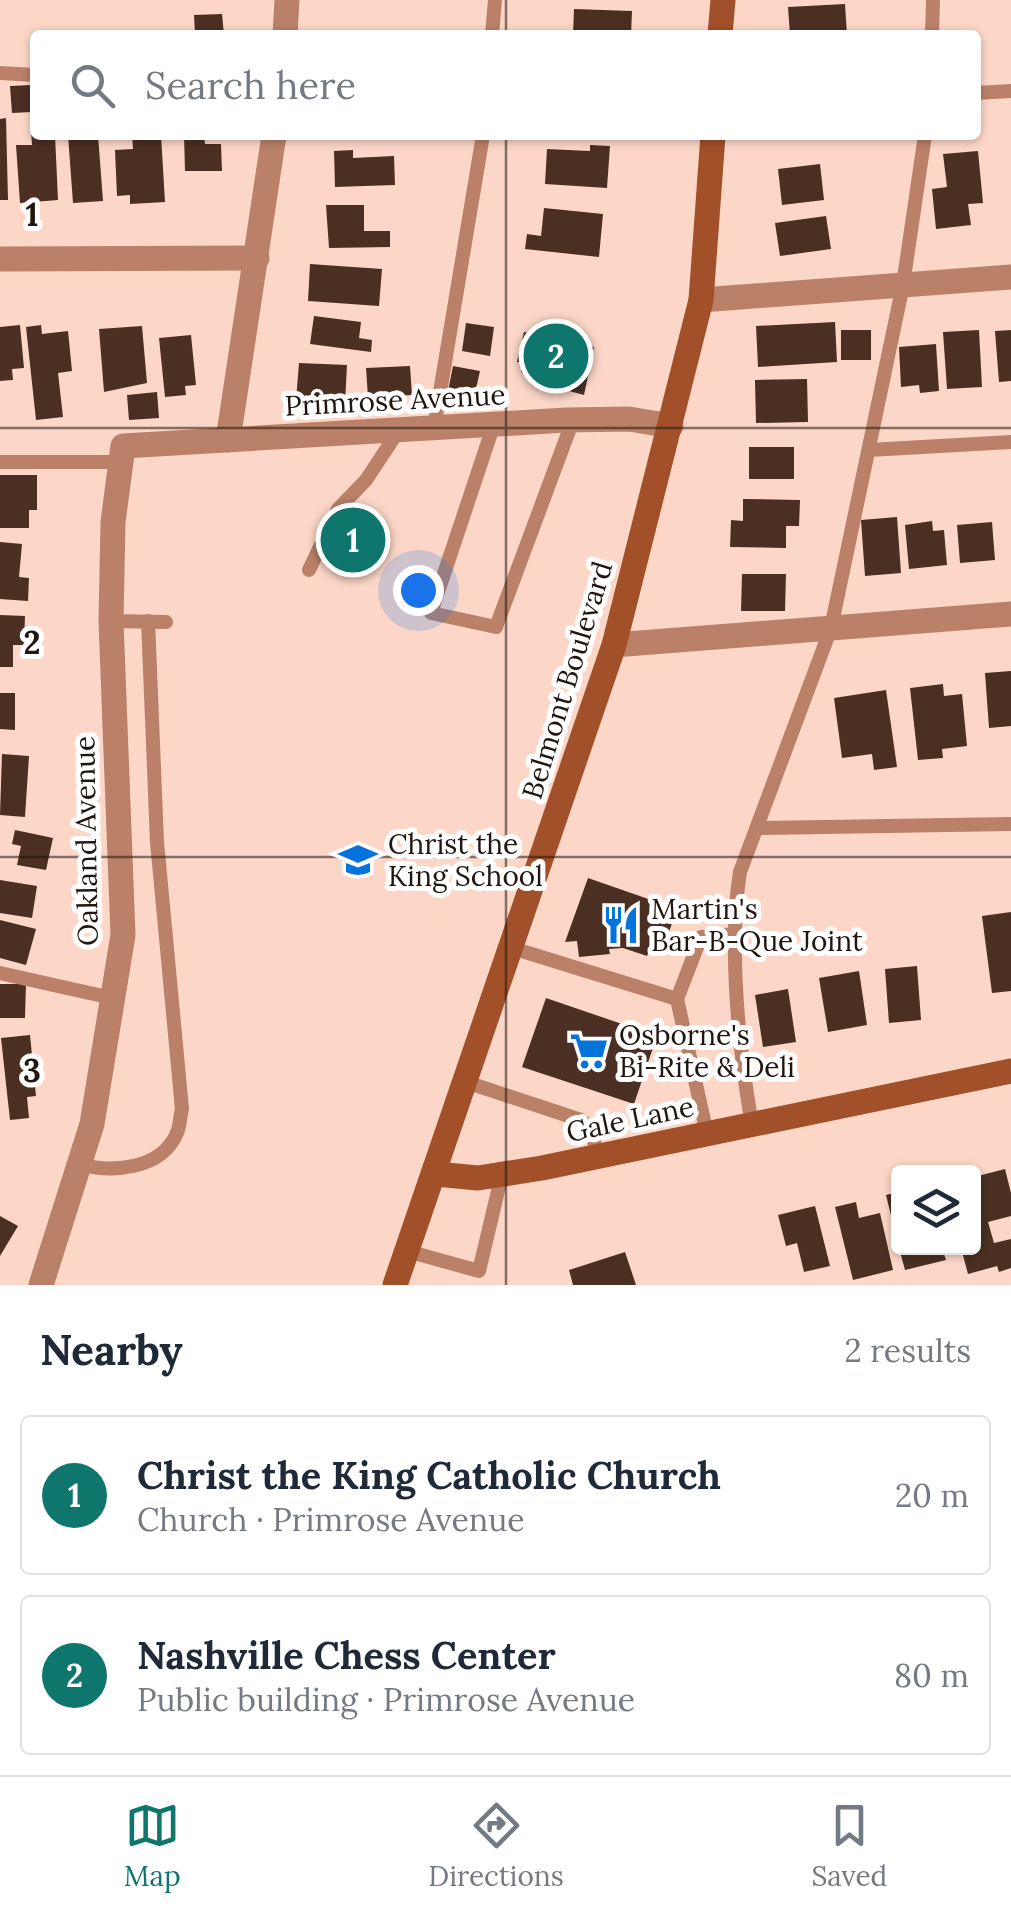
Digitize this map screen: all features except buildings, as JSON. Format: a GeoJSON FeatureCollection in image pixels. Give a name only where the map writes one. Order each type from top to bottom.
{"type":"FeatureCollection","features":[{"type":"Feature","properties":{"kind":"street"},"geometry":{"type":"LineString","coordinates":[[285,30],[287,0]]}},
{"type":"Feature","properties":{"kind":"street"},"geometry":{"type":"LineString","coordinates":[[720,30],[723,0]]}},
{"type":"Feature","properties":{"kind":"street"},"geometry":{"type":"LineString","coordinates":[[228,440],[273,140]]}},
{"type":"Feature","properties":{"kind":"street","name":"Belmont Boulevard"},"geometry":{"type":"LineString","coordinates":[[395,1285],[614,645],[701,300],[713,140]]}},
{"type":"Feature","properties":{"kind":"street"},"geometry":{"type":"LineString","coordinates":[[0,260],[256,258]]}},
{"type":"Feature","properties":{"kind":"street"},"geometry":{"type":"LineString","coordinates":[[701,300],[1011,276]]}},
{"type":"Feature","properties":{"kind":"street","name":"Primrose Avenue"},"geometry":{"type":"LineString","coordinates":[[121,454],[228,440],[494,424],[629,420],[671,426]]}},
{"type":"Feature","properties":{"kind":"street","name":"Oakland Avenue"},"geometry":{"type":"LineString","coordinates":[[40,1285],[92,1124],[122,935],[112,621],[112,522],[121,454]]}},
{"type":"Feature","properties":{"kind":"street"},"geometry":{"type":"LineString","coordinates":[[614,645],[1011,614]]}},
{"type":"Feature","properties":{"kind":"street","name":"Gale Lane"},"geometry":{"type":"LineString","coordinates":[[436,1174],[478,1178],[502,1174],[1011,1071]]}},
{"type":"Feature","properties":{"kind":"lane"},"geometry":{"type":"LineString","coordinates":[[493,30],[496,0]]}},
{"type":"Feature","properties":{"kind":"lane"},"geometry":{"type":"LineString","coordinates":[[932,30],[933,0]]}},
{"type":"Feature","properties":{"kind":"lane"},"geometry":{"type":"LineString","coordinates":[[0,73],[30,75]]}},
{"type":"Feature","properties":{"kind":"lane"},"geometry":{"type":"LineString","coordinates":[[981,93],[1011,91]]}},
{"type":"Feature","properties":{"kind":"lane"},"geometry":{"type":"LineString","coordinates":[[434,428],[482,140]]}},
{"type":"Feature","properties":{"kind":"lane"},"geometry":{"type":"LineString","coordinates":[[752,1124],[742,1065],[736,934],[740,872],[831,628],[903,284],[924,140]]}},
{"type":"Feature","properties":{"kind":"lane"},"geometry":{"type":"LineString","coordinates":[[494,424],[431,613],[496,628],[573,420]]}},
{"type":"Feature","properties":{"kind":"lane"},"geometry":{"type":"LineString","coordinates":[[309,570],[338,509],[366,480],[398,430]]}},
{"type":"Feature","properties":{"kind":"lane"},"geometry":{"type":"LineString","coordinates":[[868,450],[1011,442]]}},
{"type":"Feature","properties":{"kind":"lane"},"geometry":{"type":"LineString","coordinates":[[0,462],[121,454]]}},
{"type":"Feature","properties":{"kind":"lane"},"geometry":{"type":"LineString","coordinates":[[112,621],[166,622]]}},
{"type":"Feature","properties":{"kind":"lane"},"geometry":{"type":"LineString","coordinates":[[80,1164],[101,1170],[129,1168],[159,1154],[176,1134],[182,1109],[158,842],[148,621]]}},
{"type":"Feature","properties":{"kind":"lane"},"geometry":{"type":"LineString","coordinates":[[758,828],[1011,824]]}},
{"type":"Feature","properties":{"kind":"lane"},"geometry":{"type":"LineString","coordinates":[[707,1134],[677,999],[702,937],[736,934]]}},
{"type":"Feature","properties":{"kind":"lane"},"geometry":{"type":"LineString","coordinates":[[512,948],[677,999]]}},
{"type":"Feature","properties":{"kind":"lane"},"geometry":{"type":"LineString","coordinates":[[0,973],[112,998]]}},
{"type":"Feature","properties":{"kind":"lane"},"geometry":{"type":"LineString","coordinates":[[466,1082],[581,1120],[592,1130],[596,1156]]}},
{"type":"Feature","properties":{"kind":"lane"},"geometry":{"type":"LineString","coordinates":[[408,1251],[480,1271],[502,1174]]}},
{"type":"Feature","properties":{"kind":"place","name":"Nashville Chess Center"},"geometry":{"type":"Point","coordinates":[556,356]}},
{"type":"Feature","properties":{"kind":"place","name":"Christ the King Catholic Church"},"geometry":{"type":"Point","coordinates":[353,540]}},
{"type":"Feature","properties":{"kind":"place","name":"Christ the King School"},"geometry":{"type":"Point","coordinates":[358,860]}},
{"type":"Feature","properties":{"kind":"place","name":"Martin's Bar-B-Que Joint"},"geometry":{"type":"Point","coordinates":[621,925]}},
{"type":"Feature","properties":{"kind":"place","name":"Osborne's Bi-Rite & Deli"},"geometry":{"type":"Point","coordinates":[589,1051]}}]}
